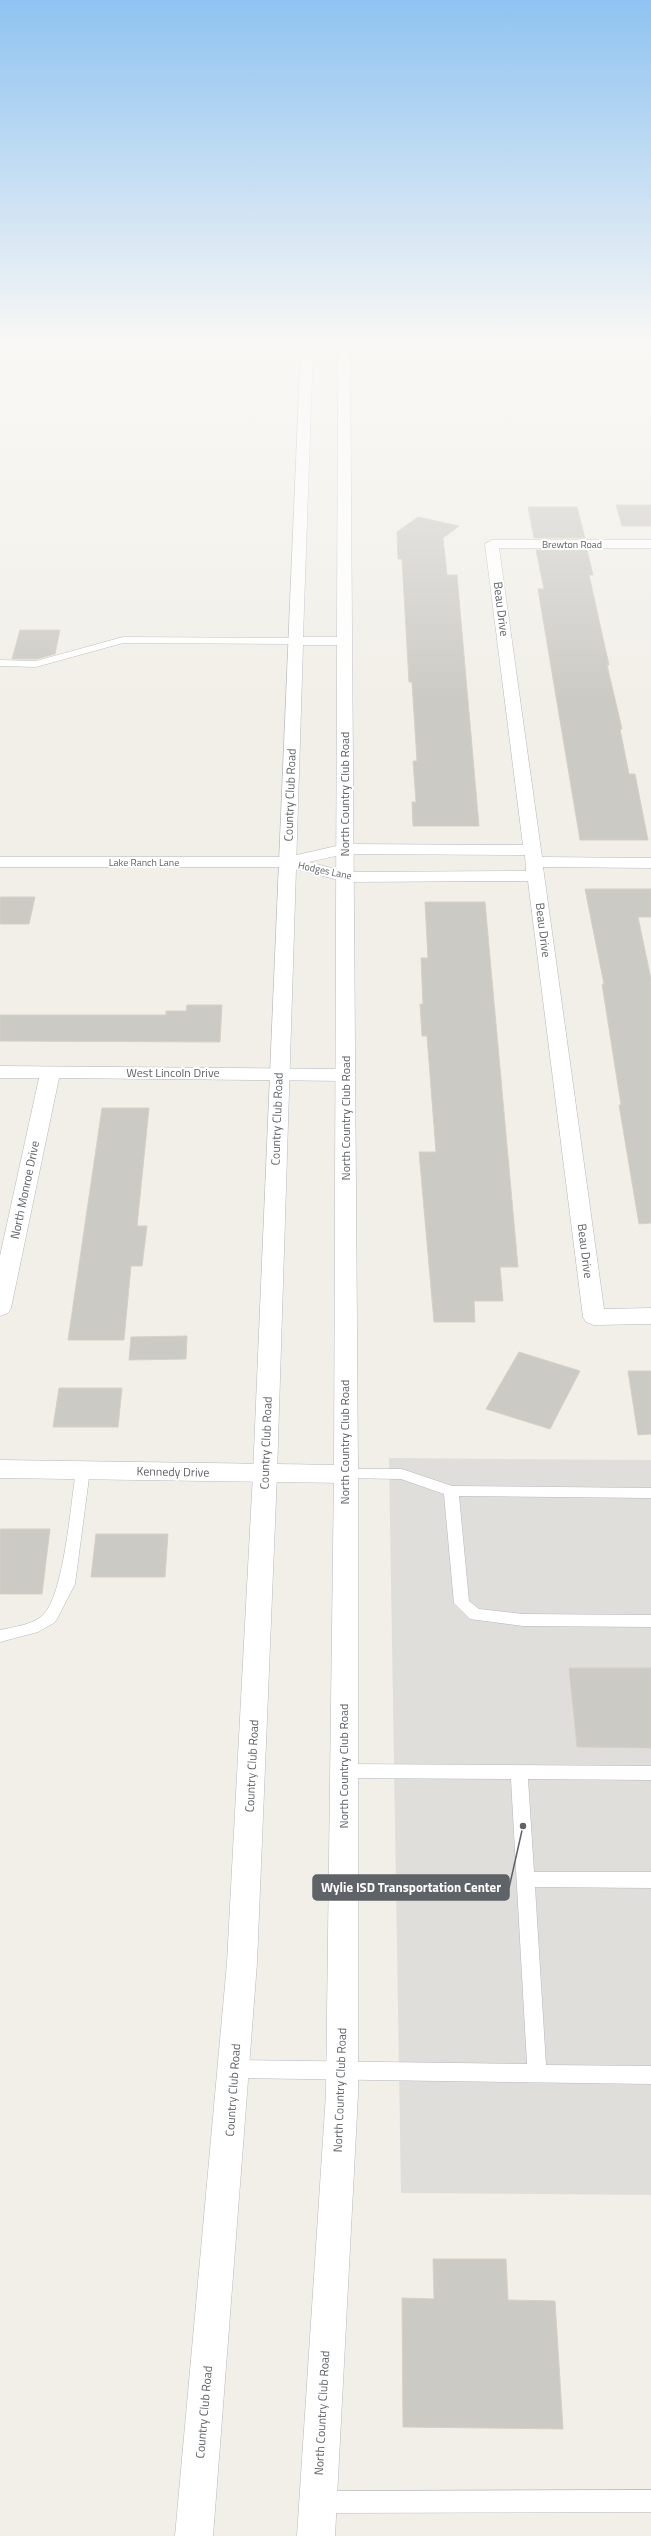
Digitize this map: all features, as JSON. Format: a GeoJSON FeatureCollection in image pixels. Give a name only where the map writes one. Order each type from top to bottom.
{"type":"FeatureCollection","features":[{"type":"Feature","properties":{"kind":"main road","name":"Country Club Road"},"geometry":{"type":"LineString","coordinates":[[194,2536],[242,1963],[266,1474],[278,1074],[288,862],[302,465]]}},
{"type":"Feature","properties":{"kind":"main road","name":"North Country Club Road"},"geometry":{"type":"LineString","coordinates":[[316,2536],[341,2072],[346,1474],[344,465]]}},
{"type":"Feature","properties":{"kind":"main road","name":"Brewton Road"},"geometry":{"type":"LineString","coordinates":[[492,544],[651,544]]}},
{"type":"Feature","properties":{"kind":"main road","name":"Beau Drive"},"geometry":{"type":"LineString","coordinates":[[492,544],[594,1317],[651,1316]]}},
{"type":"Feature","properties":{"kind":"main road"},"geometry":{"type":"LineString","coordinates":[[295,641],[344,641]]}},
{"type":"Feature","properties":{"kind":"main road","name":"Hodges Lane"},"geometry":{"type":"LineString","coordinates":[[288,862],[345,849],[534,863]]}},
{"type":"Feature","properties":{"kind":"main road","name":"Lake Ranch Lane"},"geometry":{"type":"LineString","coordinates":[[0,862],[288,862]]}},
{"type":"Feature","properties":{"kind":"main road","name":"Hodges Lane"},"geometry":{"type":"LineString","coordinates":[[288,862],[346,877],[534,863],[651,862]]}},
{"type":"Feature","properties":{"kind":"main road","name":"West Lincoln Drive"},"geometry":{"type":"LineString","coordinates":[[0,1072],[346,1075]]}},
{"type":"Feature","properties":{"kind":"main road","name":"North Monroe Drive"},"geometry":{"type":"LineString","coordinates":[[0,1308],[50,1072]]}},
{"type":"Feature","properties":{"kind":"main road","name":"Kennedy Drive"},"geometry":{"type":"LineString","coordinates":[[0,1469],[346,1474]]}},
{"type":"Feature","properties":{"kind":"lane"},"geometry":{"type":"LineString","coordinates":[[0,663],[36,664],[123,640],[295,641]]}},
{"type":"Feature","properties":{"kind":"lane"},"geometry":{"type":"LineString","coordinates":[[0,1636],[33,1628],[49,1618],[67,1584],[83,1470]]}},
{"type":"Feature","properties":{"kind":"lane"},"geometry":{"type":"LineString","coordinates":[[346,1474],[402,1474],[451,1491],[651,1493]]}},
{"type":"Feature","properties":{"kind":"lane"},"geometry":{"type":"LineString","coordinates":[[451,1491],[462,1603],[474,1615],[523,1620],[651,1621]]}},
{"type":"Feature","properties":{"kind":"lane"},"geometry":{"type":"LineString","coordinates":[[344,1771],[651,1773]]}},
{"type":"Feature","properties":{"kind":"lane"},"geometry":{"type":"LineString","coordinates":[[519,1772],[537,2074]]}},
{"type":"Feature","properties":{"kind":"lane"},"geometry":{"type":"LineString","coordinates":[[525,1879],[651,1880]]}},
{"type":"Feature","properties":{"kind":"lane"},"geometry":{"type":"LineString","coordinates":[[234,2069],[341,2072],[651,2075]]}},
{"type":"Feature","properties":{"kind":"lane"},"geometry":{"type":"LineString","coordinates":[[318,2502],[651,2501]]}},
{"type":"Feature","properties":{"kind":"shaded area"},"geometry":{"type":"Polygon","coordinates":[[[389,1458],[651,1460],[651,2195],[401,2193],[389,1458]]]}},
{"type":"Feature","properties":{"kind":"building"},"geometry":{"type":"Polygon","coordinates":[[[616,505],[651,505],[651,526],[622,526],[616,505]]]}},
{"type":"Feature","properties":{"kind":"building"},"geometry":{"type":"Polygon","coordinates":[[[528,507],[577,507],[585,538],[534,538],[528,507]]]}},
{"type":"Feature","properties":{"kind":"building"},"geometry":{"type":"Polygon","coordinates":[[[418,517],[459,526],[443,538],[447,575],[457,575],[479,826],[413,826],[412,802],[416,802],[413,761],[417,761],[412,682],[409,682],[402,559],[398,559],[397,532],[418,517]]]}},
{"type":"Feature","properties":{"kind":"building"},"geometry":{"type":"Polygon","coordinates":[[[536,550],[587,550],[593,575],[589,575],[609,665],[607,665],[622,729],[620,729],[629,774],[635,774],[648,840],[580,840],[538,589],[544,589],[536,550]]]}},
{"type":"Feature","properties":{"kind":"building"},"geometry":{"type":"Polygon","coordinates":[[[20,630],[60,630],[55,654],[37,659],[12,659],[20,630]]]}},
{"type":"Feature","properties":{"kind":"building"},"geometry":{"type":"Polygon","coordinates":[[[585,889],[651,889],[651,917],[638,917],[651,979],[651,1223],[639,1224],[619,1105],[621,1105],[602,984],[604,984],[585,889]]]}},
{"type":"Feature","properties":{"kind":"building"},"geometry":{"type":"Polygon","coordinates":[[[0,897],[35,897],[29,924],[0,924],[0,897]]]}},
{"type":"Feature","properties":{"kind":"building"},"geometry":{"type":"Polygon","coordinates":[[[425,902],[485,902],[518,1267],[500,1267],[503,1301],[474,1301],[475,1322],[434,1322],[419,1152],[436,1152],[427,1036],[422,1036],[420,1004],[423,1004],[421,958],[428,958],[425,902]]]}},
{"type":"Feature","properties":{"kind":"building"},"geometry":{"type":"Polygon","coordinates":[[[187,1005],[222,1005],[220,1042],[0,1041],[0,1015],[166,1015],[166,1011],[186,1011],[187,1005]]]}},
{"type":"Feature","properties":{"kind":"building"},"geometry":{"type":"Polygon","coordinates":[[[102,1108],[149,1108],[137,1226],[147,1226],[142,1266],[131,1266],[124,1340],[68,1340],[102,1108]]]}},
{"type":"Feature","properties":{"kind":"building"},"geometry":{"type":"Polygon","coordinates":[[[187,1336],[186,1359],[129,1360],[131,1337],[187,1336]]]}},
{"type":"Feature","properties":{"kind":"building"},"geometry":{"type":"Polygon","coordinates":[[[519,1352],[580,1371],[550,1429],[486,1409],[519,1352]]]}},
{"type":"Feature","properties":{"kind":"building"},"geometry":{"type":"Polygon","coordinates":[[[628,1371],[651,1371],[651,1434],[638,1435],[628,1371]]]}},
{"type":"Feature","properties":{"kind":"building"},"geometry":{"type":"Polygon","coordinates":[[[59,1388],[122,1388],[118,1427],[53,1427],[59,1388]]]}},
{"type":"Feature","properties":{"kind":"building"},"geometry":{"type":"Polygon","coordinates":[[[0,1529],[50,1529],[42,1594],[0,1594],[0,1529]]]}},
{"type":"Feature","properties":{"kind":"building"},"geometry":{"type":"Polygon","coordinates":[[[96,1534],[168,1534],[165,1577],[91,1577],[96,1534]]]}},
{"type":"Feature","properties":{"kind":"building"},"geometry":{"type":"Polygon","coordinates":[[[569,1668],[651,1668],[651,1748],[577,1747],[569,1668]]]}},
{"type":"Feature","properties":{"kind":"building"},"geometry":{"type":"Polygon","coordinates":[[[433,2259],[506,2259],[508,2300],[555,2301],[563,2429],[403,2427],[402,2298],[434,2299],[433,2259]]]}},
{"type":"Feature","properties":{"kind":"place","name":"Wylie ISD Transportation Center"},"geometry":{"type":"Point","coordinates":[523,1826]}}]}
